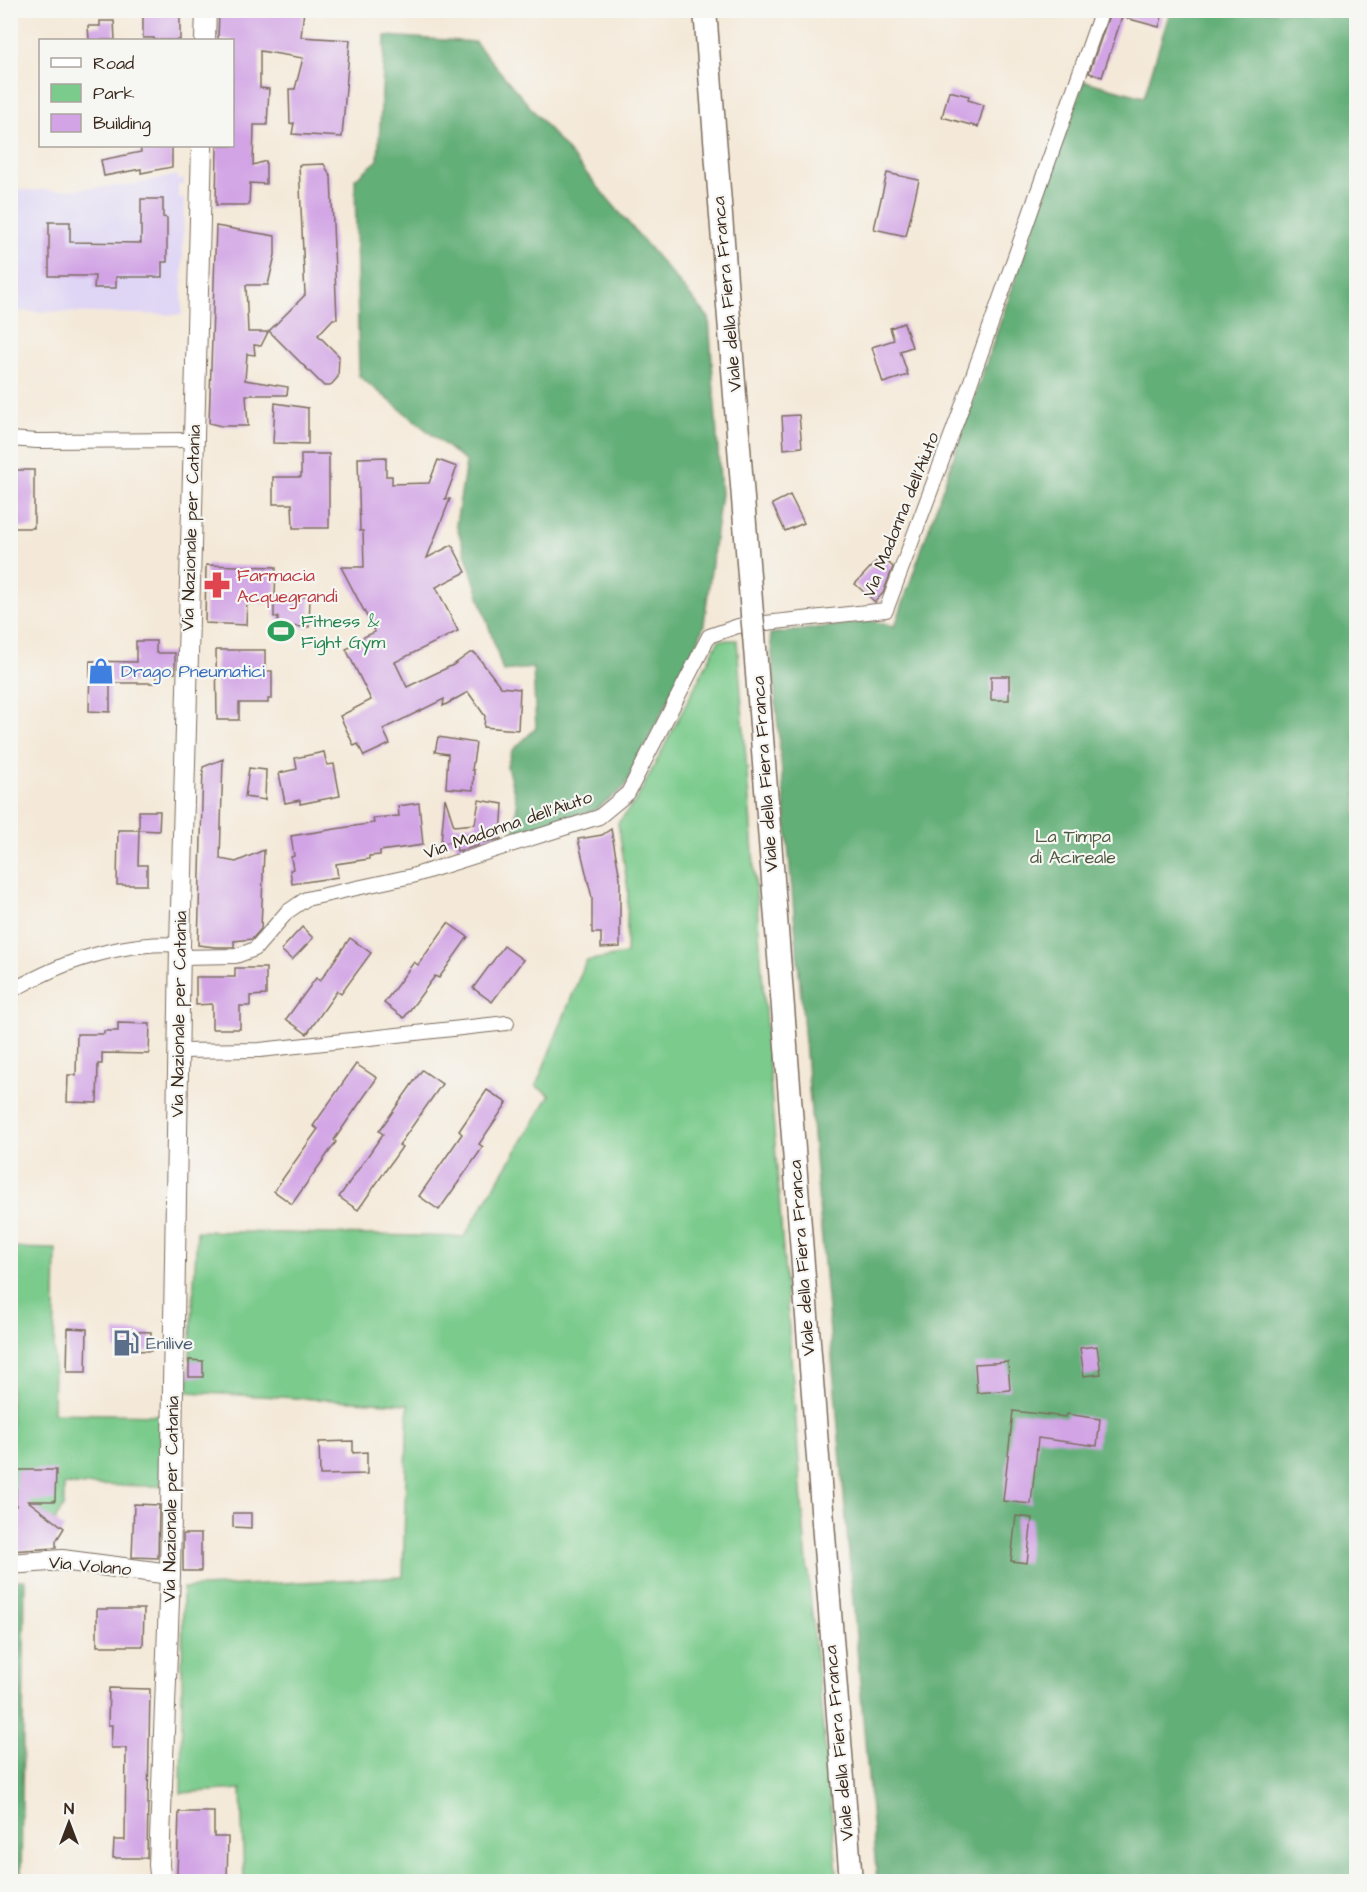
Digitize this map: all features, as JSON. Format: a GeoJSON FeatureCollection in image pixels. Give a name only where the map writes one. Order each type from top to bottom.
{"type":"FeatureCollection","features":[{"type":"Feature","properties":{"kind":"main road"},"geometry":{"type":"LineString","coordinates":[[205,39],[206,10]]}},
{"type":"Feature","properties":{"kind":"main road","name":"Viale della Fiera Franca"},"geometry":{"type":"LineString","coordinates":[[705,10],[851,1881]]}},
{"type":"Feature","properties":{"kind":"main road","name":"Via Nazionale per Catania"},"geometry":{"type":"LineString","coordinates":[[160,1881],[170,1574],[180,951],[202,147]]}},
{"type":"Feature","properties":{"kind":"main road","name":"Via Volano"},"geometry":{"type":"LineString","coordinates":[[10,1564],[62,1560],[170,1574]]}},
{"type":"Feature","properties":{"kind":"street","name":"Via Madonna dell'Aiuto"},"geometry":{"type":"LineString","coordinates":[[180,951],[236,956],[255,949],[287,912],[306,899],[412,876],[598,817],[628,793],[709,636],[738,626],[886,610],[959,416],[1102,10]]}},
{"type":"Feature","properties":{"kind":"street"},"geometry":{"type":"LineString","coordinates":[[10,439],[37,441],[194,440]]}},
{"type":"Feature","properties":{"kind":"street"},"geometry":{"type":"LineString","coordinates":[[10,991],[70,963],[121,950],[164,944],[180,951]]}},
{"type":"Feature","properties":{"kind":"street"},"geometry":{"type":"LineString","coordinates":[[178,1051],[260,1050],[507,1023]]}},
{"type":"Feature","properties":{"kind":"shaded area"},"geometry":{"type":"Polygon","coordinates":[[[178,175],[177,181],[184,179],[184,185],[178,185],[178,197],[184,198],[182,315],[11,311],[11,190],[62,190],[129,185],[178,175]]]}},
{"type":"Feature","properties":{"kind":"green space","name":"La Timpa di Acireale"},"geometry":{"type":"Polygon","coordinates":[[[1170,11],[1356,11],[1356,1881],[877,1881],[770,634],[873,621],[895,626],[1084,81],[1144,97],[1170,11]]]}},
{"type":"Feature","properties":{"kind":"green space"},"geometry":{"type":"Polygon","coordinates":[[[385,36],[475,42],[709,318],[721,494],[704,624],[699,639],[624,788],[595,810],[514,834],[517,804],[507,766],[512,751],[536,728],[533,668],[503,671],[456,524],[466,462],[359,376],[355,179],[378,160],[385,36]]]}},
{"type":"Feature","properties":{"kind":"green space"},"geometry":{"type":"Polygon","coordinates":[[[719,640],[737,640],[805,1542],[838,1881],[244,1881],[241,1789],[181,1793],[183,1588],[403,1577],[408,1404],[188,1392],[197,1231],[464,1237],[550,1095],[536,1086],[586,961],[626,954],[628,890],[618,823],[637,799],[719,640]]]}},
{"type":"Feature","properties":{"kind":"green space"},"geometry":{"type":"Polygon","coordinates":[[[11,1248],[56,1249],[53,1413],[161,1415],[161,1486],[64,1485],[64,1506],[54,1521],[33,1505],[11,1498],[11,1248]]]}},
{"type":"Feature","properties":{"kind":"green space"},"geometry":{"type":"Polygon","coordinates":[[[10,1580],[25,1580],[21,1882],[10,1881],[10,1580]]]}},
{"type":"Feature","properties":{"kind":"building"},"geometry":{"type":"Polygon","coordinates":[[[143,10],[180,10],[180,39],[143,38],[143,10]]]}},
{"type":"Feature","properties":{"kind":"building"},"geometry":{"type":"Polygon","coordinates":[[[219,10],[304,10],[301,37],[350,40],[342,137],[292,134],[294,123],[290,124],[289,89],[295,89],[303,58],[260,51],[260,88],[269,89],[267,125],[254,125],[253,165],[266,161],[266,184],[250,183],[249,205],[216,205],[217,147],[234,147],[234,39],[218,39],[219,10]]]}},
{"type":"Feature","properties":{"kind":"building"},"geometry":{"type":"Polygon","coordinates":[[[1111,10],[1164,10],[1159,27],[1122,17],[1102,77],[1089,73],[1111,10]]]}},
{"type":"Feature","properties":{"kind":"building"},"geometry":{"type":"Polygon","coordinates":[[[100,21],[114,21],[115,39],[89,39],[88,26],[100,26],[100,21]]]}},
{"type":"Feature","properties":{"kind":"building"},"geometry":{"type":"Polygon","coordinates":[[[949,91],[969,96],[968,100],[984,105],[978,127],[942,117],[949,91]]]}},
{"type":"Feature","properties":{"kind":"building"},"geometry":{"type":"Polygon","coordinates":[[[140,147],[172,147],[172,167],[141,173],[141,169],[104,176],[101,160],[141,152],[140,147]]]}},
{"type":"Feature","properties":{"kind":"building"},"geometry":{"type":"Polygon","coordinates":[[[324,164],[331,177],[337,319],[333,319],[318,335],[339,356],[338,377],[330,386],[324,386],[269,331],[305,295],[299,165],[324,164]]]}},
{"type":"Feature","properties":{"kind":"building"},"geometry":{"type":"Polygon","coordinates":[[[887,173],[919,180],[906,236],[874,229],[887,173]]]}},
{"type":"Feature","properties":{"kind":"building"},"geometry":{"type":"Polygon","coordinates":[[[141,199],[163,199],[163,217],[167,218],[167,262],[162,262],[162,277],[116,277],[116,288],[94,288],[95,276],[49,276],[49,222],[70,222],[70,242],[141,243],[141,199]]]}},
{"type":"Feature","properties":{"kind":"building"},"geometry":{"type":"Polygon","coordinates":[[[216,226],[275,236],[275,255],[268,285],[246,285],[248,332],[268,332],[261,346],[254,345],[255,355],[247,354],[245,380],[288,387],[287,395],[246,395],[248,426],[221,426],[209,423],[216,226]]]}},
{"type":"Feature","properties":{"kind":"building"},"geometry":{"type":"Polygon","coordinates":[[[904,323],[912,347],[900,351],[908,375],[883,383],[872,347],[894,340],[890,328],[904,323]]]}},
{"type":"Feature","properties":{"kind":"building"},"geometry":{"type":"Polygon","coordinates":[[[275,403],[308,408],[308,444],[273,443],[275,403]]]}},
{"type":"Feature","properties":{"kind":"building"},"geometry":{"type":"Polygon","coordinates":[[[799,415],[802,447],[784,449],[782,416],[799,415]]]}},
{"type":"Feature","properties":{"kind":"building"},"geometry":{"type":"Polygon","coordinates":[[[301,454],[329,454],[329,528],[293,528],[292,504],[273,504],[273,477],[301,477],[301,454]]]}},
{"type":"Feature","properties":{"kind":"building"},"geometry":{"type":"Polygon","coordinates":[[[386,457],[386,476],[392,476],[392,484],[429,483],[438,460],[457,467],[445,499],[450,499],[427,558],[452,545],[466,572],[436,587],[458,631],[395,662],[407,687],[453,665],[470,653],[475,653],[501,687],[520,689],[518,730],[484,727],[485,716],[468,692],[443,706],[444,699],[383,729],[390,744],[364,756],[358,744],[354,746],[340,716],[371,700],[346,649],[361,642],[359,639],[375,632],[341,567],[364,567],[363,531],[360,531],[358,458],[386,457]]]}},
{"type":"Feature","properties":{"kind":"building"},"geometry":{"type":"Polygon","coordinates":[[[10,470],[34,470],[34,528],[10,528],[10,470]]]}},
{"type":"Feature","properties":{"kind":"building"},"geometry":{"type":"Polygon","coordinates":[[[790,495],[804,523],[785,531],[772,504],[790,495]]]}},
{"type":"Feature","properties":{"kind":"building"},"geometry":{"type":"Polygon","coordinates":[[[881,556],[893,567],[883,593],[875,602],[855,584],[881,556]]]}},
{"type":"Feature","properties":{"kind":"building"},"geometry":{"type":"Polygon","coordinates":[[[206,565],[276,567],[275,596],[310,597],[309,627],[278,626],[278,617],[274,617],[274,603],[247,602],[246,625],[205,623],[206,565]]]}},
{"type":"Feature","properties":{"kind":"building"},"geometry":{"type":"Polygon","coordinates":[[[136,641],[156,641],[156,653],[175,653],[175,673],[156,673],[156,683],[110,683],[110,712],[89,711],[90,661],[136,662],[136,641]]]}},
{"type":"Feature","properties":{"kind":"building"},"geometry":{"type":"Polygon","coordinates":[[[216,650],[265,650],[265,671],[272,671],[272,699],[268,699],[268,703],[239,703],[239,720],[217,720],[216,650]]]}},
{"type":"Feature","properties":{"kind":"building"},"geometry":{"type":"Polygon","coordinates":[[[991,676],[1009,676],[1009,700],[991,700],[991,676]]]}},
{"type":"Feature","properties":{"kind":"building"},"geometry":{"type":"Polygon","coordinates":[[[438,737],[476,743],[472,770],[474,770],[473,790],[446,788],[448,754],[435,752],[438,737]]]}},
{"type":"Feature","properties":{"kind":"building"},"geometry":{"type":"Polygon","coordinates":[[[324,752],[327,765],[334,764],[340,796],[300,804],[300,800],[285,803],[279,773],[297,769],[295,758],[324,752]]]}},
{"type":"Feature","properties":{"kind":"building"},"geometry":{"type":"Polygon","coordinates":[[[223,759],[220,859],[236,862],[264,850],[261,929],[252,939],[234,941],[234,947],[198,945],[203,767],[223,759]]]}},
{"type":"Feature","properties":{"kind":"building"},"geometry":{"type":"Polygon","coordinates":[[[249,768],[266,770],[265,800],[245,797],[249,768]]]}},
{"type":"Feature","properties":{"kind":"building"},"geometry":{"type":"Polygon","coordinates":[[[445,798],[454,826],[475,824],[479,800],[503,804],[501,839],[478,843],[478,846],[457,851],[455,842],[441,843],[445,798]]]}},
{"type":"Feature","properties":{"kind":"building"},"geometry":{"type":"Polygon","coordinates":[[[419,803],[423,845],[380,851],[380,855],[369,856],[369,859],[336,864],[338,877],[292,884],[290,870],[293,869],[291,857],[294,856],[291,836],[374,823],[373,818],[399,816],[398,806],[419,803]]]}},
{"type":"Feature","properties":{"kind":"building"},"geometry":{"type":"Polygon","coordinates":[[[139,811],[160,811],[159,831],[139,830],[139,811]]]}},
{"type":"Feature","properties":{"kind":"building"},"geometry":{"type":"Polygon","coordinates":[[[611,829],[620,878],[620,947],[601,948],[601,933],[592,933],[592,898],[578,839],[602,835],[611,829]]]}},
{"type":"Feature","properties":{"kind":"building"},"geometry":{"type":"Polygon","coordinates":[[[118,830],[139,830],[138,865],[147,865],[147,885],[117,885],[118,830]]]}},
{"type":"Feature","properties":{"kind":"building"},"geometry":{"type":"Polygon","coordinates":[[[448,923],[468,937],[439,978],[435,976],[404,1018],[384,1003],[414,962],[418,965],[448,923]]]}},
{"type":"Feature","properties":{"kind":"building"},"geometry":{"type":"Polygon","coordinates":[[[302,927],[313,938],[292,960],[281,950],[302,927]]]}},
{"type":"Feature","properties":{"kind":"building"},"geometry":{"type":"Polygon","coordinates":[[[350,938],[371,953],[341,994],[337,991],[307,1034],[286,1019],[316,978],[320,981],[350,938]]]}},
{"type":"Feature","properties":{"kind":"building"},"geometry":{"type":"Polygon","coordinates":[[[504,946],[523,960],[492,1002],[473,988],[504,946]]]}},
{"type":"Feature","properties":{"kind":"building"},"geometry":{"type":"Polygon","coordinates":[[[235,968],[266,968],[266,995],[250,996],[250,1006],[240,1006],[240,1029],[212,1029],[212,1004],[196,1005],[196,977],[235,977],[235,968]]]}},
{"type":"Feature","properties":{"kind":"building"},"geometry":{"type":"Polygon","coordinates":[[[118,1023],[150,1024],[149,1054],[102,1053],[102,1064],[98,1064],[97,1103],[67,1102],[68,1075],[76,1075],[77,1034],[104,1034],[104,1031],[118,1031],[118,1023]]]}},
{"type":"Feature","properties":{"kind":"building"},"geometry":{"type":"Polygon","coordinates":[[[356,1064],[377,1078],[334,1140],[336,1142],[292,1204],[274,1191],[318,1129],[313,1126],[356,1064]]]}},
{"type":"Feature","properties":{"kind":"building"},"geometry":{"type":"Polygon","coordinates":[[[422,1070],[442,1084],[399,1145],[402,1147],[358,1210],[339,1197],[383,1134],[379,1131],[422,1070]]]}},
{"type":"Feature","properties":{"kind":"building"},"geometry":{"type":"Polygon","coordinates":[[[487,1090],[507,1103],[479,1144],[483,1147],[439,1210],[419,1196],[462,1134],[459,1131],[487,1090]]]}},
{"type":"Feature","properties":{"kind":"building"},"geometry":{"type":"Polygon","coordinates":[[[68,1328],[87,1329],[86,1372],[67,1372],[68,1328]]]}},
{"type":"Feature","properties":{"kind":"building"},"geometry":{"type":"Polygon","coordinates":[[[115,1331],[151,1332],[151,1351],[114,1350],[115,1331]]]}},
{"type":"Feature","properties":{"kind":"building"},"geometry":{"type":"Polygon","coordinates":[[[1097,1346],[1101,1374],[1084,1376],[1080,1348],[1097,1346]]]}},
{"type":"Feature","properties":{"kind":"building"},"geometry":{"type":"Polygon","coordinates":[[[189,1360],[203,1361],[203,1377],[189,1377],[189,1360]]]}},
{"type":"Feature","properties":{"kind":"building"},"geometry":{"type":"Polygon","coordinates":[[[1008,1362],[1010,1390],[977,1393],[975,1364],[1008,1362]]]}},
{"type":"Feature","properties":{"kind":"building"},"geometry":{"type":"Polygon","coordinates":[[[1013,1411],[1066,1417],[1067,1414],[1100,1419],[1097,1446],[1038,1438],[1031,1504],[1003,1501],[1013,1411]]]}},
{"type":"Feature","properties":{"kind":"building"},"geometry":{"type":"Polygon","coordinates":[[[353,1441],[353,1453],[367,1452],[367,1474],[320,1475],[319,1442],[353,1441]]]}},
{"type":"Feature","properties":{"kind":"building"},"geometry":{"type":"Polygon","coordinates":[[[16,1470],[56,1470],[55,1501],[28,1501],[64,1528],[56,1541],[56,1548],[10,1551],[10,1506],[16,1506],[16,1470]]]}},
{"type":"Feature","properties":{"kind":"building"},"geometry":{"type":"Polygon","coordinates":[[[134,1504],[159,1505],[158,1558],[132,1557],[134,1504]]]}},
{"type":"Feature","properties":{"kind":"building"},"geometry":{"type":"Polygon","coordinates":[[[233,1513],[251,1513],[251,1528],[233,1527],[233,1513]]]}},
{"type":"Feature","properties":{"kind":"building"},"geometry":{"type":"Polygon","coordinates":[[[1016,1516],[1032,1518],[1027,1563],[1011,1561],[1016,1516]]]}},
{"type":"Feature","properties":{"kind":"building"},"geometry":{"type":"Polygon","coordinates":[[[183,1534],[201,1534],[201,1571],[183,1571],[183,1534]]]}},
{"type":"Feature","properties":{"kind":"building"},"geometry":{"type":"Polygon","coordinates":[[[97,1609],[144,1609],[143,1646],[97,1646],[97,1609]]]}},
{"type":"Feature","properties":{"kind":"building"},"geometry":{"type":"Polygon","coordinates":[[[109,1688],[150,1689],[147,1858],[113,1858],[114,1840],[125,1840],[126,1748],[111,1748],[112,1725],[108,1725],[109,1688]]]}},
{"type":"Feature","properties":{"kind":"building"},"geometry":{"type":"Polygon","coordinates":[[[179,1812],[214,1812],[214,1837],[228,1837],[227,1881],[179,1881],[177,1873],[179,1812]]]}},
{"type":"Feature","properties":{"kind":"place","name":"Farmacia Acquegrandi"},"geometry":{"type":"Point","coordinates":[217,585]}},
{"type":"Feature","properties":{"kind":"place","name":"Fitness & Fight Gym"},"geometry":{"type":"Point","coordinates":[281,631]}},
{"type":"Feature","properties":{"kind":"place","name":"Drago Pneumatici"},"geometry":{"type":"Point","coordinates":[101,671]}},
{"type":"Feature","properties":{"kind":"place","name":"Enilive"},"geometry":{"type":"Point","coordinates":[126,1343]}}]}
